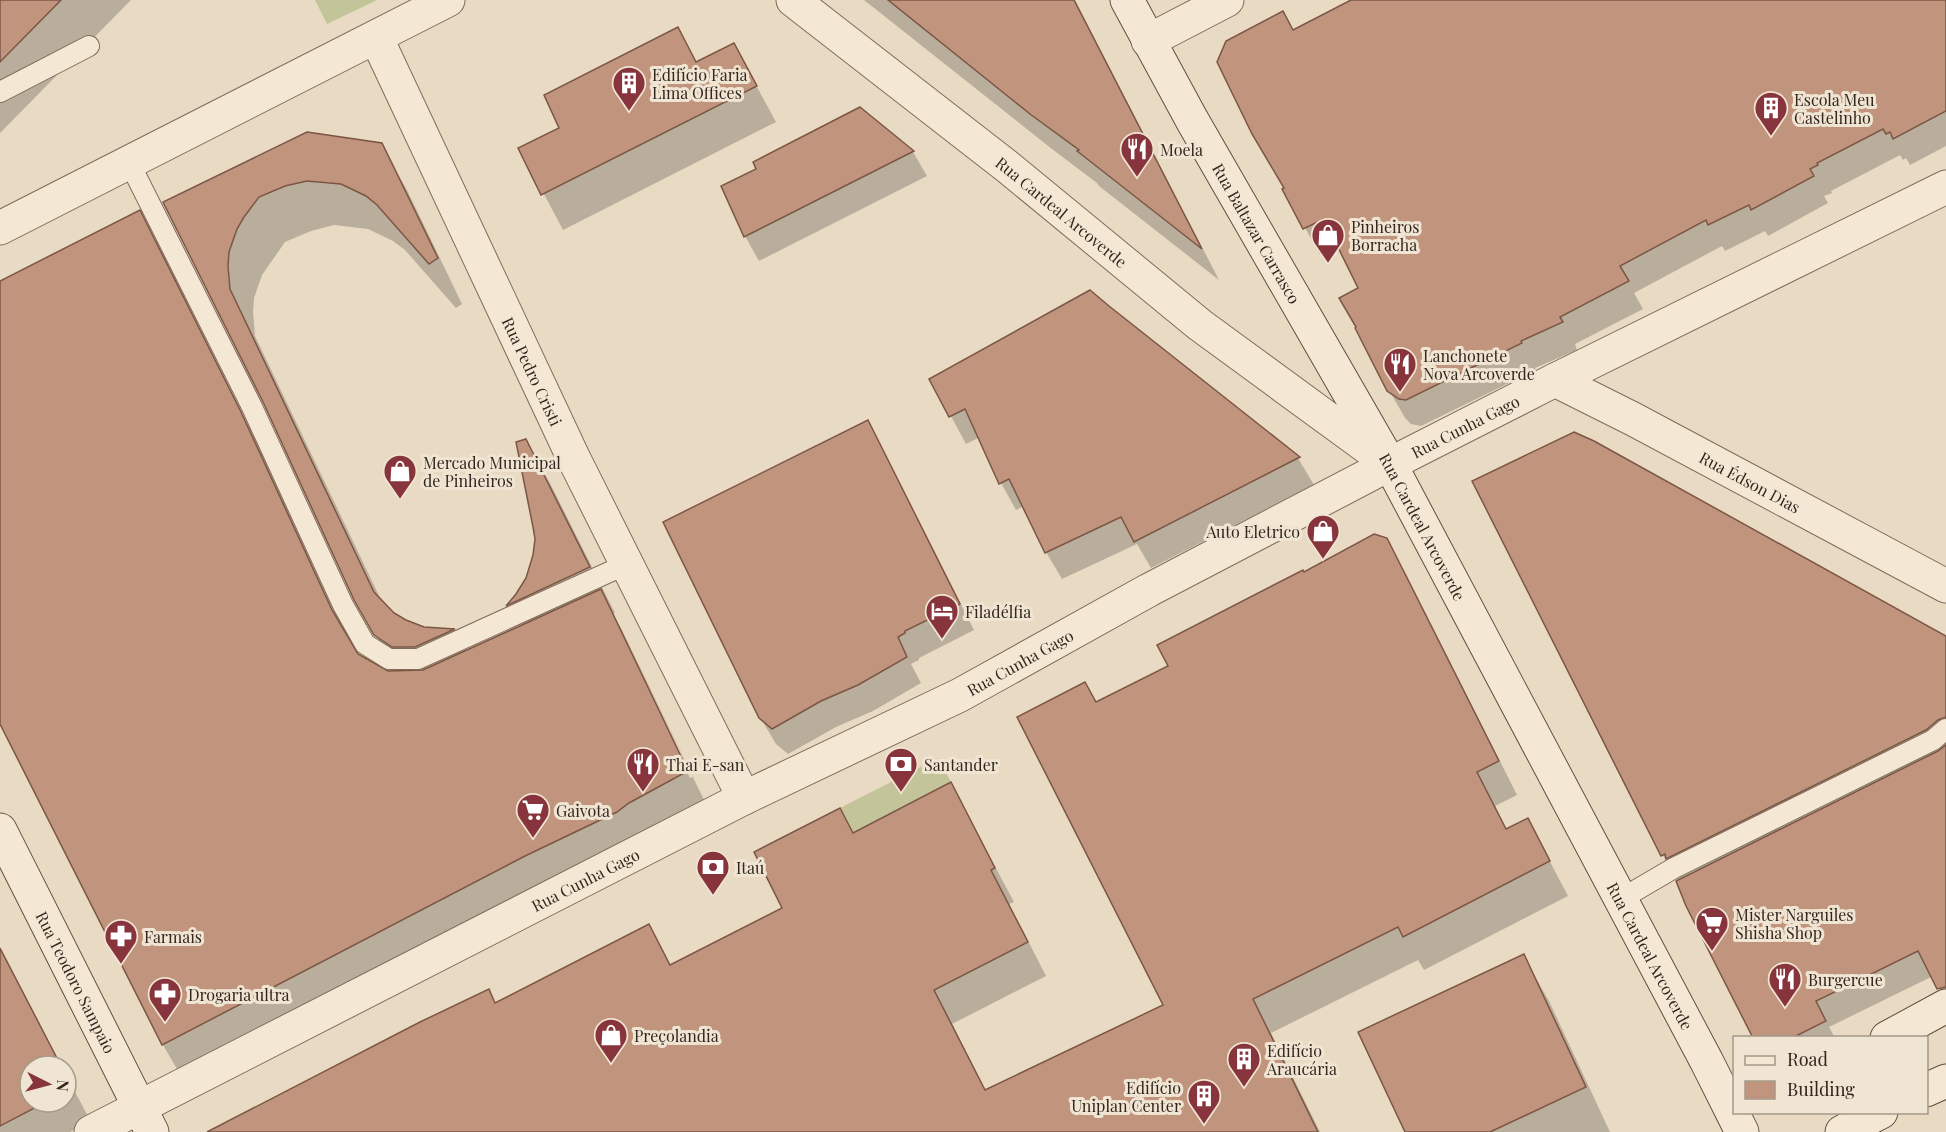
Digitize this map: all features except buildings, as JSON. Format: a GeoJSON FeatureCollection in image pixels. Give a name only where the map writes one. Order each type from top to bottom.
{"type":"FeatureCollection","features":[{"type":"Feature","properties":{"kind":"street"},"geometry":{"type":"LineString","coordinates":[[0,228],[448,0]]}},
{"type":"Feature","properties":{"kind":"street","name":"Rua Cardeal Arcoverde"},"geometry":{"type":"LineString","coordinates":[[793,0],[1017,175],[1200,325],[1390,464],[1738,1124]]}},
{"type":"Feature","properties":{"kind":"street","name":"Rua Baltazar Carrasco"},"geometry":{"type":"LineString","coordinates":[[1127,0],[1148,41],[1390,464]]}},
{"type":"Feature","properties":{"kind":"street"},"geometry":{"type":"LineString","coordinates":[[1148,41],[1227,0]]}},
{"type":"Feature","properties":{"kind":"street","name":"Rua Pedro Cristi"},"geometry":{"type":"LineString","coordinates":[[376,37],[573,458],[744,798]]}},
{"type":"Feature","properties":{"kind":"street","name":"Rua Cunha Gago"},"geometry":{"type":"LineString","coordinates":[[91,1132],[146,1120],[744,798],[960,695],[1149,590],[1390,464],[1946,187]]}},
{"type":"Feature","properties":{"kind":"street","name":"Rua Édson Dias"},"geometry":{"type":"LineString","coordinates":[[1555,380],[1633,419],[1946,586]]}},
{"type":"Feature","properties":{"kind":"street","name":"Rua Teodoro Sampaio"},"geometry":{"type":"LineString","coordinates":[[0,830],[146,1120]]}},
{"type":"Feature","properties":{"kind":"street"},"geometry":{"type":"LineString","coordinates":[[1891,1036],[1946,1006]]}},
{"type":"Feature","properties":{"kind":"street"},"geometry":{"type":"LineString","coordinates":[[1928,1089],[1946,1081]]}},
{"type":"Feature","properties":{"kind":"street"},"geometry":{"type":"LineString","coordinates":[[1842,1132],[1879,1114]]}},
{"type":"Feature","properties":{"kind":"lane"},"geometry":{"type":"LineString","coordinates":[[0,92],[89,46]]}},
{"type":"Feature","properties":{"kind":"lane"},"geometry":{"type":"LineString","coordinates":[[129,162],[252,407],[343,605],[364,644],[389,659],[418,659],[627,564]]}},
{"type":"Feature","properties":{"kind":"lane"},"geometry":{"type":"LineString","coordinates":[[1621,899],[1674,868],[1933,740],[1946,729]]}},
{"type":"Feature","properties":{"kind":"green space"},"geometry":{"type":"Polygon","coordinates":[[[315,0],[377,0],[327,24],[315,0]]]}},
{"type":"Feature","properties":{"kind":"green space"},"geometry":{"type":"Polygon","coordinates":[[[938,758],[951,782],[853,833],[840,808],[938,758]]]}},
{"type":"Feature","properties":{"kind":"place","name":"Edifício Faria Lima Offices"},"geometry":{"type":"Point","coordinates":[629,112]}},
{"type":"Feature","properties":{"kind":"place","name":"Escola Meu Castelinho"},"geometry":{"type":"Point","coordinates":[1771,137]}},
{"type":"Feature","properties":{"kind":"place","name":"Moela"},"geometry":{"type":"Point","coordinates":[1137,178]}},
{"type":"Feature","properties":{"kind":"place","name":"Pinheiros Borracha"},"geometry":{"type":"Point","coordinates":[1328,264]}},
{"type":"Feature","properties":{"kind":"place","name":"Lanchonete Nova Arcoverde"},"geometry":{"type":"Point","coordinates":[1400,393]}},
{"type":"Feature","properties":{"kind":"place","name":"Mercado Municipal de Pinheiros"},"geometry":{"type":"Point","coordinates":[400,500]}},
{"type":"Feature","properties":{"kind":"place","name":"Auto Eletrico"},"geometry":{"type":"Point","coordinates":[1323,560]}},
{"type":"Feature","properties":{"kind":"place","name":"Filadélfia"},"geometry":{"type":"Point","coordinates":[942,640]}},
{"type":"Feature","properties":{"kind":"place","name":"Thai E-san"},"geometry":{"type":"Point","coordinates":[643,793]}},
{"type":"Feature","properties":{"kind":"place","name":"Santander"},"geometry":{"type":"Point","coordinates":[901,793]}},
{"type":"Feature","properties":{"kind":"place","name":"Gaivota"},"geometry":{"type":"Point","coordinates":[533,839]}},
{"type":"Feature","properties":{"kind":"place","name":"Itaú"},"geometry":{"type":"Point","coordinates":[713,896]}},
{"type":"Feature","properties":{"kind":"place","name":"Mister Narguiles Shisha Shop"},"geometry":{"type":"Point","coordinates":[1712,952]}},
{"type":"Feature","properties":{"kind":"place","name":"Farmais"},"geometry":{"type":"Point","coordinates":[121,965]}},
{"type":"Feature","properties":{"kind":"place","name":"Burgercue"},"geometry":{"type":"Point","coordinates":[1785,1008]}},
{"type":"Feature","properties":{"kind":"place","name":"Drogaria ultra"},"geometry":{"type":"Point","coordinates":[165,1023]}},
{"type":"Feature","properties":{"kind":"place","name":"Preçolandia"},"geometry":{"type":"Point","coordinates":[611,1064]}},
{"type":"Feature","properties":{"kind":"place","name":"Edifício Araucária"},"geometry":{"type":"Point","coordinates":[1244,1088]}},
{"type":"Feature","properties":{"kind":"place","name":"Edifício Uniplan Center"},"geometry":{"type":"Point","coordinates":[1204,1125]}}]}
